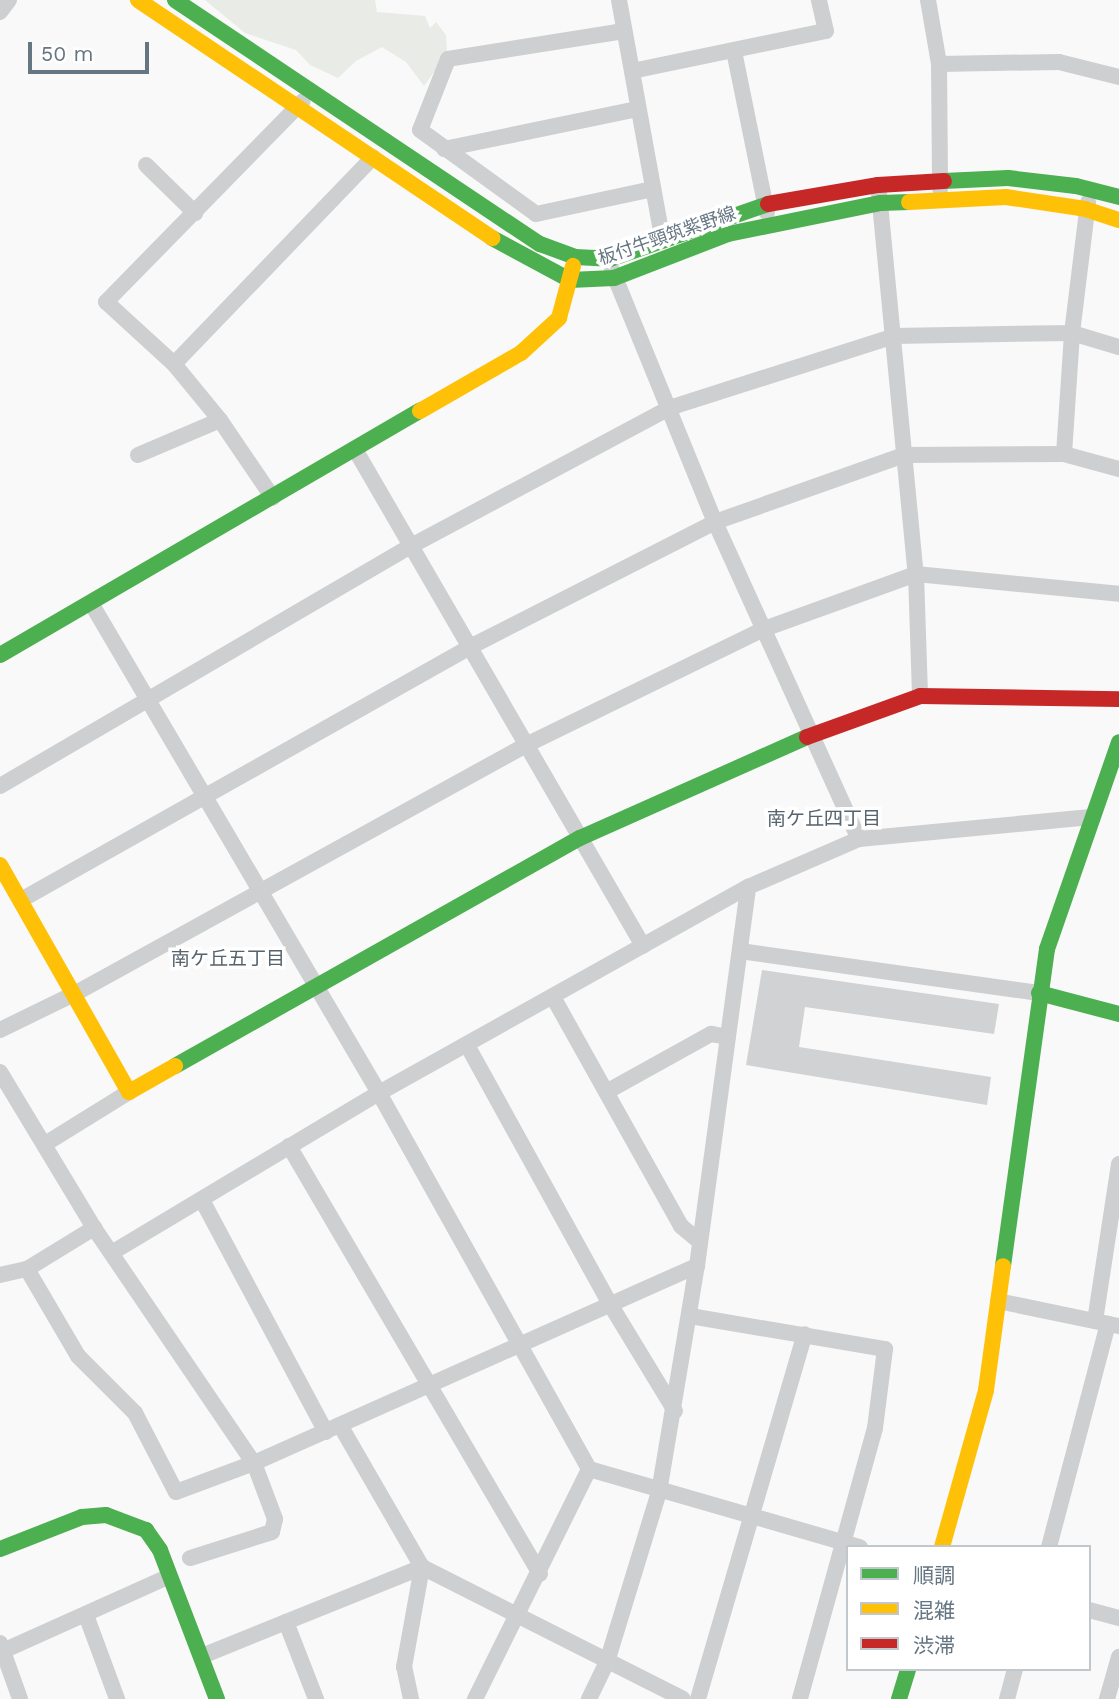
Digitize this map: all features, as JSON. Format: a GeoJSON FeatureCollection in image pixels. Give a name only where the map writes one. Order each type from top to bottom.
{"type":"FeatureCollection","features":[{"type":"Feature","properties":{"kind":"street","name":"板付牛頸筑紫野線"},"geometry":{"type":"LineString","coordinates":[[138,0],[523,258],[570,281],[614,278],[728,234],[769,223],[881,202],[1006,197],[1085,209],[1119,220]]}},
{"type":"Feature","properties":{"kind":"street","name":"板付牛頸筑紫野線"},"geometry":{"type":"LineString","coordinates":[[175,0],[540,244],[575,257],[610,259],[765,205],[878,186],[1008,178],[1093,190],[1119,197]]}},
{"type":"Feature","properties":{"kind":"street"},"geometry":{"type":"LineString","coordinates":[[619,0],[663,241]]}},
{"type":"Feature","properties":{"kind":"street"},"geometry":{"type":"LineString","coordinates":[[632,72],[826,31],[819,0]]}},
{"type":"Feature","properties":{"kind":"street"},"geometry":{"type":"LineString","coordinates":[[928,0],[939,64],[939,182],[943,200]]}},
{"type":"Feature","properties":{"kind":"street"},"geometry":{"type":"LineString","coordinates":[[624,31],[448,59],[420,130],[536,214],[653,189]]}},
{"type":"Feature","properties":{"kind":"street"},"geometry":{"type":"LineString","coordinates":[[734,51],[769,223]]}},
{"type":"Feature","properties":{"kind":"street"},"geometry":{"type":"LineString","coordinates":[[939,64],[1059,62],[1119,77]]}},
{"type":"Feature","properties":{"kind":"street"},"geometry":{"type":"LineString","coordinates":[[273,498],[220,420],[173,364],[106,302],[312,90]]}},
{"type":"Feature","properties":{"kind":"street"},"geometry":{"type":"LineString","coordinates":[[444,149],[638,109]]}},
{"type":"Feature","properties":{"kind":"street"},"geometry":{"type":"LineString","coordinates":[[173,364],[373,157]]}},
{"type":"Feature","properties":{"kind":"street"},"geometry":{"type":"LineString","coordinates":[[146,165],[195,213]]}},
{"type":"Feature","properties":{"kind":"street"},"geometry":{"type":"LineString","coordinates":[[878,186],[916,574],[920,696]]}},
{"type":"Feature","properties":{"kind":"street"},"geometry":{"type":"LineString","coordinates":[[1064,454],[1072,332],[1085,209],[1093,190]]}},
{"type":"Feature","properties":{"kind":"street"},"geometry":{"type":"LineString","coordinates":[[0,655],[521,353],[559,318],[575,257]]}},
{"type":"Feature","properties":{"kind":"street"},"geometry":{"type":"LineString","coordinates":[[610,259],[614,278],[715,522],[809,736],[859,839]]}},
{"type":"Feature","properties":{"kind":"street"},"geometry":{"type":"LineString","coordinates":[[0,786],[411,546],[669,408],[894,336],[1072,332],[1119,348]]}},
{"type":"Feature","properties":{"kind":"street"},"geometry":{"type":"LineString","coordinates":[[138,455],[220,420]]}},
{"type":"Feature","properties":{"kind":"street"},"geometry":{"type":"LineString","coordinates":[[356,451],[643,946]]}},
{"type":"Feature","properties":{"kind":"street"},"geometry":{"type":"LineString","coordinates":[[21,900],[470,647],[715,522],[904,454],[1064,454],[1119,469]]}},
{"type":"Feature","properties":{"kind":"street"},"geometry":{"type":"LineString","coordinates":[[0,1030],[76,993],[259,894],[526,745],[764,629],[916,574],[1119,594]]}},
{"type":"Feature","properties":{"kind":"street"},"geometry":{"type":"LineString","coordinates":[[91,603],[314,988],[379,1093],[589,1469],[659,1492],[852,1545],[874,1428],[885,1349],[690,1316]]}},
{"type":"Feature","properties":{"kind":"street"},"geometry":{"type":"LineString","coordinates":[[45,1144],[129,1092],[580,838],[809,736],[920,696],[1119,699]]}},
{"type":"Feature","properties":{"kind":"street"},"geometry":{"type":"LineString","coordinates":[[943,1545],[986,1390],[1039,993],[1058,911],[1119,742]]}},
{"type":"Feature","properties":{"kind":"street"},"geometry":{"type":"LineString","coordinates":[[113,1252],[379,1093],[748,887],[859,839],[1091,817]]}},
{"type":"Feature","properties":{"kind":"street"},"geometry":{"type":"LineString","coordinates":[[0,864],[76,993],[129,1092]]}},
{"type":"Feature","properties":{"kind":"street"},"geometry":{"type":"LineString","coordinates":[[589,1699],[607,1662],[659,1492],[675,1411],[748,887]]}},
{"type":"Feature","properties":{"kind":"street"},"geometry":{"type":"LineString","coordinates":[[740,951],[1039,993],[1119,1014]]}},
{"type":"Feature","properties":{"kind":"street"},"geometry":{"type":"LineString","coordinates":[[552,997],[608,1091],[681,1226],[700,1242]]}},
{"type":"Feature","properties":{"kind":"street"},"geometry":{"type":"LineString","coordinates":[[608,1091],[711,1034],[728,1037]]}},
{"type":"Feature","properties":{"kind":"street"},"geometry":{"type":"LineString","coordinates":[[467,1045],[610,1304],[675,1411]]}},
{"type":"Feature","properties":{"kind":"street"},"geometry":{"type":"LineString","coordinates":[[0,1072],[94,1228],[113,1252],[254,1463],[275,1519],[272,1532],[190,1558]]}},
{"type":"Feature","properties":{"kind":"street"},"geometry":{"type":"LineString","coordinates":[[289,1146],[540,1574]]}},
{"type":"Feature","properties":{"kind":"street"},"geometry":{"type":"LineString","coordinates":[[1050,1545],[1107,1324],[1119,1164]]}},
{"type":"Feature","properties":{"kind":"street"},"geometry":{"type":"LineString","coordinates":[[202,1200],[333,1428],[422,1567],[516,1617],[683,1699]]}},
{"type":"Feature","properties":{"kind":"street"},"geometry":{"type":"LineString","coordinates":[[3,1271],[27,1269],[94,1228]]}},
{"type":"Feature","properties":{"kind":"street"},"geometry":{"type":"LineString","coordinates":[[27,1269],[78,1356],[135,1413],[176,1492],[254,1463],[696,1266]]}},
{"type":"Feature","properties":{"kind":"street"},"geometry":{"type":"LineString","coordinates":[[998,1301],[1107,1324]]}},
{"type":"Feature","properties":{"kind":"street"},"geometry":{"type":"LineString","coordinates":[[698,1699],[804,1334]]}},
{"type":"Feature","properties":{"kind":"street"},"geometry":{"type":"LineString","coordinates":[[475,1699],[540,1574],[589,1469]]}},
{"type":"Feature","properties":{"kind":"street"},"geometry":{"type":"LineString","coordinates":[[0,1549],[82,1517],[106,1515],[146,1530],[160,1550],[168,1577],[202,1656],[217,1699]]}},
{"type":"Feature","properties":{"kind":"street"},"geometry":{"type":"LineString","coordinates":[[800,1699],[846,1563]]}},
{"type":"Feature","properties":{"kind":"street"},"geometry":{"type":"LineString","coordinates":[[202,1656],[422,1567]]}},
{"type":"Feature","properties":{"kind":"street"},"geometry":{"type":"LineString","coordinates":[[411,1699],[404,1667],[422,1567]]}},
{"type":"Feature","properties":{"kind":"street"},"geometry":{"type":"LineString","coordinates":[[20,1699],[1,1647],[86,1615],[168,1577]]}},
{"type":"Feature","properties":{"kind":"street"},"geometry":{"type":"LineString","coordinates":[[1091,1610],[1119,1618]]}},
{"type":"Feature","properties":{"kind":"street"},"geometry":{"type":"LineString","coordinates":[[86,1615],[117,1699]]}},
{"type":"Feature","properties":{"kind":"street"},"geometry":{"type":"LineString","coordinates":[[286,1622],[316,1699]]}},
{"type":"Feature","properties":{"kind":"street"},"geometry":{"type":"LineString","coordinates":[[1108,1699],[1119,1657]]}},
{"type":"Feature","properties":{"kind":"street"},"geometry":{"type":"LineString","coordinates":[[899,1699],[907,1671]]}},
{"type":"Feature","properties":{"kind":"street"},"geometry":{"type":"LineString","coordinates":[[1007,1699],[1014,1671]]}},
{"type":"Feature","properties":{"kind":"shaded area"},"geometry":{"type":"Polygon","coordinates":[[[205,0],[375,0],[377,12],[425,16],[430,28],[436,22],[446,35],[448,75],[434,72],[424,86],[406,62],[382,47],[356,61],[338,78],[310,65],[296,50],[245,33],[205,0]]]}},
{"type":"Feature","properties":{"kind":"building"},"geometry":{"type":"Polygon","coordinates":[[[762,970],[999,1004],[994,1034],[805,1007],[799,1047],[991,1077],[987,1105],[746,1065],[762,970]]]}},
{"type":"Feature","properties":{"kind":"traffic: fast"},"geometry":{"type":"LineString","coordinates":[[175,0],[540,244],[575,257],[610,259],[768,204]]}},
{"type":"Feature","properties":{"kind":"traffic: fast"},"geometry":{"type":"LineString","coordinates":[[944,181],[1008,178],[1076,186],[1119,197]]}},
{"type":"Feature","properties":{"kind":"traffic: fast"},"geometry":{"type":"LineString","coordinates":[[492,238],[570,280],[614,278],[728,234],[881,203],[909,202]]}},
{"type":"Feature","properties":{"kind":"traffic: fast"},"geometry":{"type":"LineString","coordinates":[[0,655],[420,411]]}},
{"type":"Feature","properties":{"kind":"traffic: fast"},"geometry":{"type":"LineString","coordinates":[[175,1066],[580,838],[807,737]]}},
{"type":"Feature","properties":{"kind":"traffic: fast"},"geometry":{"type":"LineString","coordinates":[[1003,1266],[1047,949],[1119,742]]}},
{"type":"Feature","properties":{"kind":"traffic: fast"},"geometry":{"type":"LineString","coordinates":[[1039,993],[1119,1014]]}},
{"type":"Feature","properties":{"kind":"traffic: fast"},"geometry":{"type":"LineString","coordinates":[[0,1549],[82,1517],[106,1515],[146,1530],[160,1550],[217,1699]]}},
{"type":"Feature","properties":{"kind":"traffic: fast"},"geometry":{"type":"LineString","coordinates":[[899,1699],[907,1671]]}},
{"type":"Feature","properties":{"kind":"traffic: slow"},"geometry":{"type":"LineString","coordinates":[[138,0],[492,238]]}},
{"type":"Feature","properties":{"kind":"traffic: slow"},"geometry":{"type":"LineString","coordinates":[[909,202],[1006,197],[1085,209],[1119,220]]}},
{"type":"Feature","properties":{"kind":"traffic: slow"},"geometry":{"type":"LineString","coordinates":[[420,411],[521,353],[559,318],[573,266]]}},
{"type":"Feature","properties":{"kind":"traffic: slow"},"geometry":{"type":"LineString","coordinates":[[0,865],[129,1092],[175,1066]]}},
{"type":"Feature","properties":{"kind":"traffic: slow"},"geometry":{"type":"LineString","coordinates":[[943,1545],[986,1390],[1003,1266]]}},
{"type":"Feature","properties":{"kind":"traffic: jam"},"geometry":{"type":"LineString","coordinates":[[768,204],[878,185],[944,181]]}},
{"type":"Feature","properties":{"kind":"traffic: jam"},"geometry":{"type":"LineString","coordinates":[[807,737],[920,696],[1119,699]]}},
{"type":"Feature","properties":{"kind":"district","name":"南ケ丘四丁目"},"geometry":{"type":"Point","coordinates":[824,819]}},
{"type":"Feature","properties":{"kind":"district","name":"南ケ丘五丁目"},"geometry":{"type":"Point","coordinates":[228,959]}}]}
